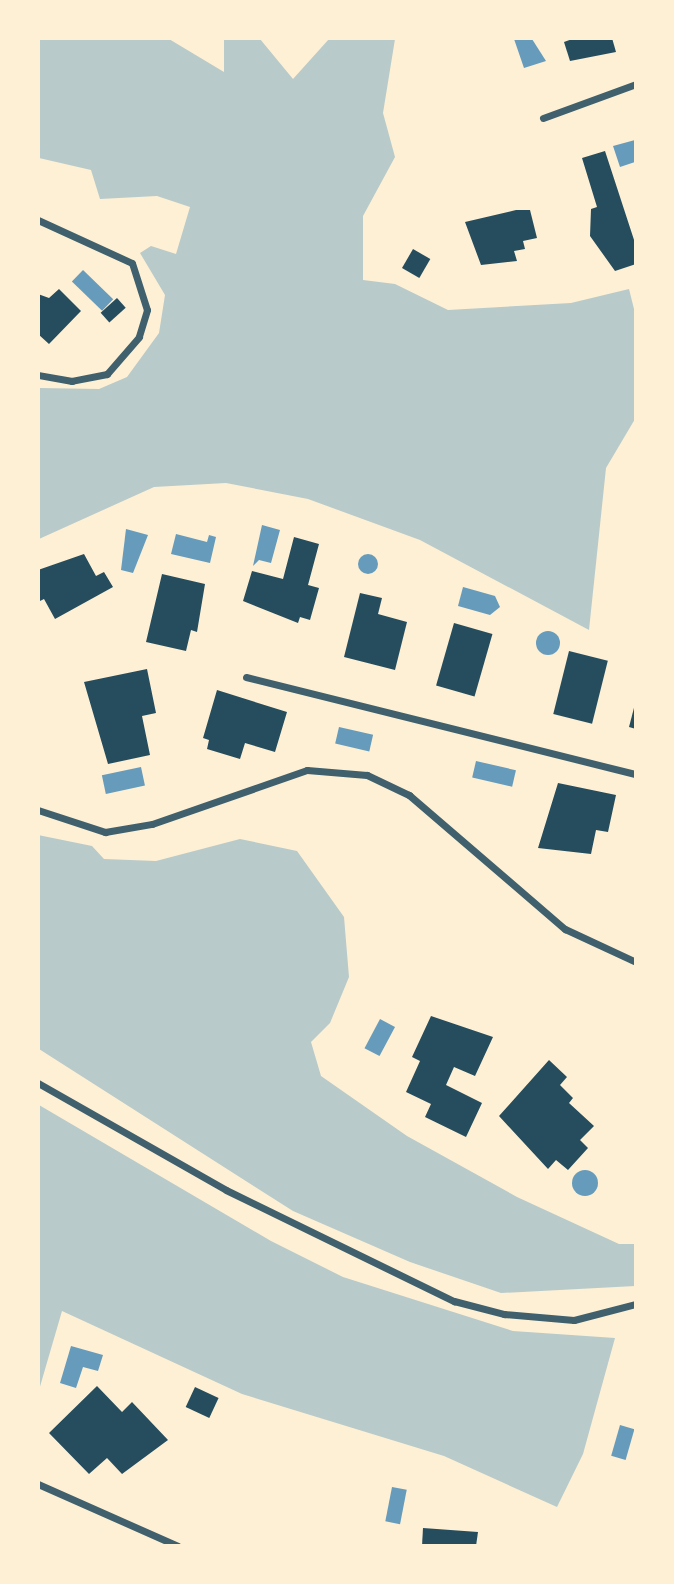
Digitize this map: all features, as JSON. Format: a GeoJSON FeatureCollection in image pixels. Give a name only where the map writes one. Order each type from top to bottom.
{"type":"FeatureCollection","features":[{"type":"Feature","properties":{"kind":"street"},"geometry":{"type":"LineString","coordinates":[[543,118],[635,84]]}},
{"type":"Feature","properties":{"kind":"street"},"geometry":{"type":"LineString","coordinates":[[38,220],[132,263],[147,310],[139,337],[107,374],[72,382],[38,376]]}},
{"type":"Feature","properties":{"kind":"street"},"geometry":{"type":"LineString","coordinates":[[246,677],[635,775]]}},
{"type":"Feature","properties":{"kind":"street"},"geometry":{"type":"LineString","coordinates":[[38,810],[105,832],[152,824],[307,771],[367,775],[409,795],[565,929],[635,962]]}},
{"type":"Feature","properties":{"kind":"street"},"geometry":{"type":"LineString","coordinates":[[38,1083],[226,1190],[454,1301],[504,1314],[574,1320],[635,1304]]}},
{"type":"Feature","properties":{"kind":"street"},"geometry":{"type":"LineString","coordinates":[[38,1483],[178,1545]]}},
{"type":"Feature","properties":{"kind":"shaded area"},"geometry":{"type":"Polygon","coordinates":[[[39,38],[169,39],[224,72],[224,39],[260,39],[293,79],[329,39],[395,39],[383,113],[395,157],[363,216],[363,280],[395,284],[448,310],[571,303],[629,289],[635,313],[635,419],[606,468],[589,630],[420,540],[308,499],[226,483],[154,487],[39,539],[39,388],[99,389],[127,377],[159,333],[165,295],[140,253],[151,246],[176,254],[190,207],[157,196],[100,199],[91,170],[39,158],[39,38]]]}},
{"type":"Feature","properties":{"kind":"shaded area"},"geometry":{"type":"Polygon","coordinates":[[[38,835],[92,846],[104,859],[156,861],[240,839],[297,851],[344,917],[349,977],[330,1023],[311,1042],[321,1076],[407,1136],[517,1197],[619,1244],[635,1244],[635,1286],[501,1293],[410,1262],[293,1211],[39,1049],[38,835]]]}},
{"type":"Feature","properties":{"kind":"shaded area"},"geometry":{"type":"Polygon","coordinates":[[[39,1105],[271,1241],[343,1277],[513,1331],[615,1338],[583,1454],[557,1507],[444,1456],[242,1394],[62,1311],[39,1390],[39,1105]]]}},
{"type":"Feature","properties":{"kind":"water"},"geometry":{"type":"Polygon","coordinates":[[[514,39],[532,39],[546,61],[524,68],[514,39]]]}},
{"type":"Feature","properties":{"kind":"water"},"geometry":{"type":"Polygon","coordinates":[[[635,140],[635,162],[620,167],[613,146],[635,140]]]}},
{"type":"Feature","properties":{"kind":"water"},"geometry":{"type":"Polygon","coordinates":[[[83,270],[113,299],[102,311],[72,282],[83,270]]]}},
{"type":"Feature","properties":{"kind":"water"},"geometry":{"type":"Polygon","coordinates":[[[262,525],[280,530],[271,563],[259,560],[253,566],[262,525]]]}},
{"type":"Feature","properties":{"kind":"water"},"geometry":{"type":"Polygon","coordinates":[[[126,529],[148,535],[133,573],[121,570],[126,529]]]}},
{"type":"Feature","properties":{"kind":"water"},"geometry":{"type":"Polygon","coordinates":[[[176,534],[207,542],[209,535],[216,537],[210,563],[171,554],[176,534]]]}},
{"type":"Feature","properties":{"kind":"water"},"geometry":{"type":"Polygon","coordinates":[[[368,554],[375,557],[378,564],[375,571],[368,574],[361,571],[358,564],[361,557],[368,554]]]}},
{"type":"Feature","properties":{"kind":"water"},"geometry":{"type":"Polygon","coordinates":[[[463,587],[495,596],[500,607],[490,615],[458,606],[463,587]]]}},
{"type":"Feature","properties":{"kind":"water"},"geometry":{"type":"Polygon","coordinates":[[[548,631],[557,634],[560,643],[557,652],[548,655],[539,652],[536,643],[539,634],[548,631]]]}},
{"type":"Feature","properties":{"kind":"water"},"geometry":{"type":"Polygon","coordinates":[[[339,727],[373,735],[369,751],[335,744],[339,727]]]}},
{"type":"Feature","properties":{"kind":"water"},"geometry":{"type":"Polygon","coordinates":[[[476,761],[516,770],[512,787],[472,778],[476,761]]]}},
{"type":"Feature","properties":{"kind":"water"},"geometry":{"type":"Polygon","coordinates":[[[141,767],[145,786],[106,794],[102,775],[141,767]]]}},
{"type":"Feature","properties":{"kind":"water"},"geometry":{"type":"Polygon","coordinates":[[[380,1019],[395,1027],[380,1056],[365,1048],[380,1019]]]}},
{"type":"Feature","properties":{"kind":"water"},"geometry":{"type":"Polygon","coordinates":[[[585,1170],[594,1174],[598,1183],[594,1192],[585,1196],[576,1192],[572,1183],[576,1174],[585,1170]]]}},
{"type":"Feature","properties":{"kind":"water"},"geometry":{"type":"Polygon","coordinates":[[[71,1346],[103,1355],[98,1371],[83,1367],[76,1388],[60,1383],[71,1346]]]}},
{"type":"Feature","properties":{"kind":"water"},"geometry":{"type":"Polygon","coordinates":[[[620,1425],[634,1429],[626,1460],[611,1456],[620,1425]]]}},
{"type":"Feature","properties":{"kind":"water"},"geometry":{"type":"Polygon","coordinates":[[[392,1487],[407,1490],[400,1524],[385,1521],[392,1487]]]}},
{"type":"Feature","properties":{"kind":"building"},"geometry":{"type":"Polygon","coordinates":[[[575,38],[612,38],[616,52],[570,61],[564,42],[575,38]]]}},
{"type":"Feature","properties":{"kind":"building"},"geometry":{"type":"Polygon","coordinates":[[[605,151],[636,246],[636,264],[615,271],[590,236],[591,209],[597,207],[582,158],[605,151]]]}},
{"type":"Feature","properties":{"kind":"building"},"geometry":{"type":"Polygon","coordinates":[[[516,210],[530,210],[537,238],[523,241],[525,249],[514,251],[517,261],[481,265],[465,222],[516,210]]]}},
{"type":"Feature","properties":{"kind":"building"},"geometry":{"type":"Polygon","coordinates":[[[413,249],[430,259],[419,278],[402,268],[413,249]]]}},
{"type":"Feature","properties":{"kind":"building"},"geometry":{"type":"Polygon","coordinates":[[[59,289],[81,311],[49,344],[38,334],[38,294],[49,298],[59,289]]]}},
{"type":"Feature","properties":{"kind":"building"},"geometry":{"type":"Polygon","coordinates":[[[117,298],[126,308],[109,322],[101,313],[117,298]]]}},
{"type":"Feature","properties":{"kind":"building"},"geometry":{"type":"Polygon","coordinates":[[[294,537],[319,544],[308,585],[319,588],[310,620],[300,617],[298,623],[243,601],[252,571],[283,579],[294,537]]]}},
{"type":"Feature","properties":{"kind":"building"},"geometry":{"type":"Polygon","coordinates":[[[84,554],[96,576],[104,572],[113,587],[55,619],[44,599],[38,602],[38,570],[84,554]]]}},
{"type":"Feature","properties":{"kind":"building"},"geometry":{"type":"Polygon","coordinates":[[[162,574],[205,584],[197,632],[191,630],[186,651],[146,642],[162,574]]]}},
{"type":"Feature","properties":{"kind":"building"},"geometry":{"type":"Polygon","coordinates":[[[360,593],[382,598],[378,614],[407,622],[395,670],[344,657],[360,593]]]}},
{"type":"Feature","properties":{"kind":"building"},"geometry":{"type":"Polygon","coordinates":[[[454,623],[492,634],[475,697],[436,685],[454,623]]]}},
{"type":"Feature","properties":{"kind":"building"},"geometry":{"type":"Polygon","coordinates":[[[569,651],[608,661],[592,724],[553,714],[569,651]]]}},
{"type":"Feature","properties":{"kind":"building"},"geometry":{"type":"Polygon","coordinates":[[[147,669],[156,713],[142,716],[150,755],[108,764],[84,682],[147,669]]]}},
{"type":"Feature","properties":{"kind":"building"},"geometry":{"type":"Polygon","coordinates":[[[217,690],[287,712],[275,752],[245,743],[240,759],[207,749],[209,740],[203,738],[217,690]]]}},
{"type":"Feature","properties":{"kind":"building"},"geometry":{"type":"Polygon","coordinates":[[[636,704],[636,729],[629,727],[636,704]]]}},
{"type":"Feature","properties":{"kind":"building"},"geometry":{"type":"Polygon","coordinates":[[[558,783],[616,795],[608,832],[596,830],[591,854],[538,848],[558,783]]]}},
{"type":"Feature","properties":{"kind":"building"},"geometry":{"type":"Polygon","coordinates":[[[431,1016],[493,1037],[475,1076],[454,1067],[446,1085],[482,1103],[466,1137],[425,1117],[431,1104],[406,1092],[420,1061],[412,1057],[431,1016]]]}},
{"type":"Feature","properties":{"kind":"building"},"geometry":{"type":"Polygon","coordinates":[[[549,1060],[567,1077],[560,1085],[573,1098],[569,1103],[594,1126],[580,1140],[588,1148],[568,1170],[556,1160],[548,1169],[499,1116],[549,1060]]]}},
{"type":"Feature","properties":{"kind":"building"},"geometry":{"type":"Polygon","coordinates":[[[97,1386],[122,1412],[132,1402],[168,1440],[122,1474],[107,1458],[89,1474],[49,1433],[97,1386]]]}},
{"type":"Feature","properties":{"kind":"building"},"geometry":{"type":"Polygon","coordinates":[[[195,1387],[219,1398],[209,1418],[186,1407],[195,1387]]]}},
{"type":"Feature","properties":{"kind":"building"},"geometry":{"type":"Polygon","coordinates":[[[423,1528],[478,1532],[476,1546],[422,1546],[423,1528]]]}}]}
